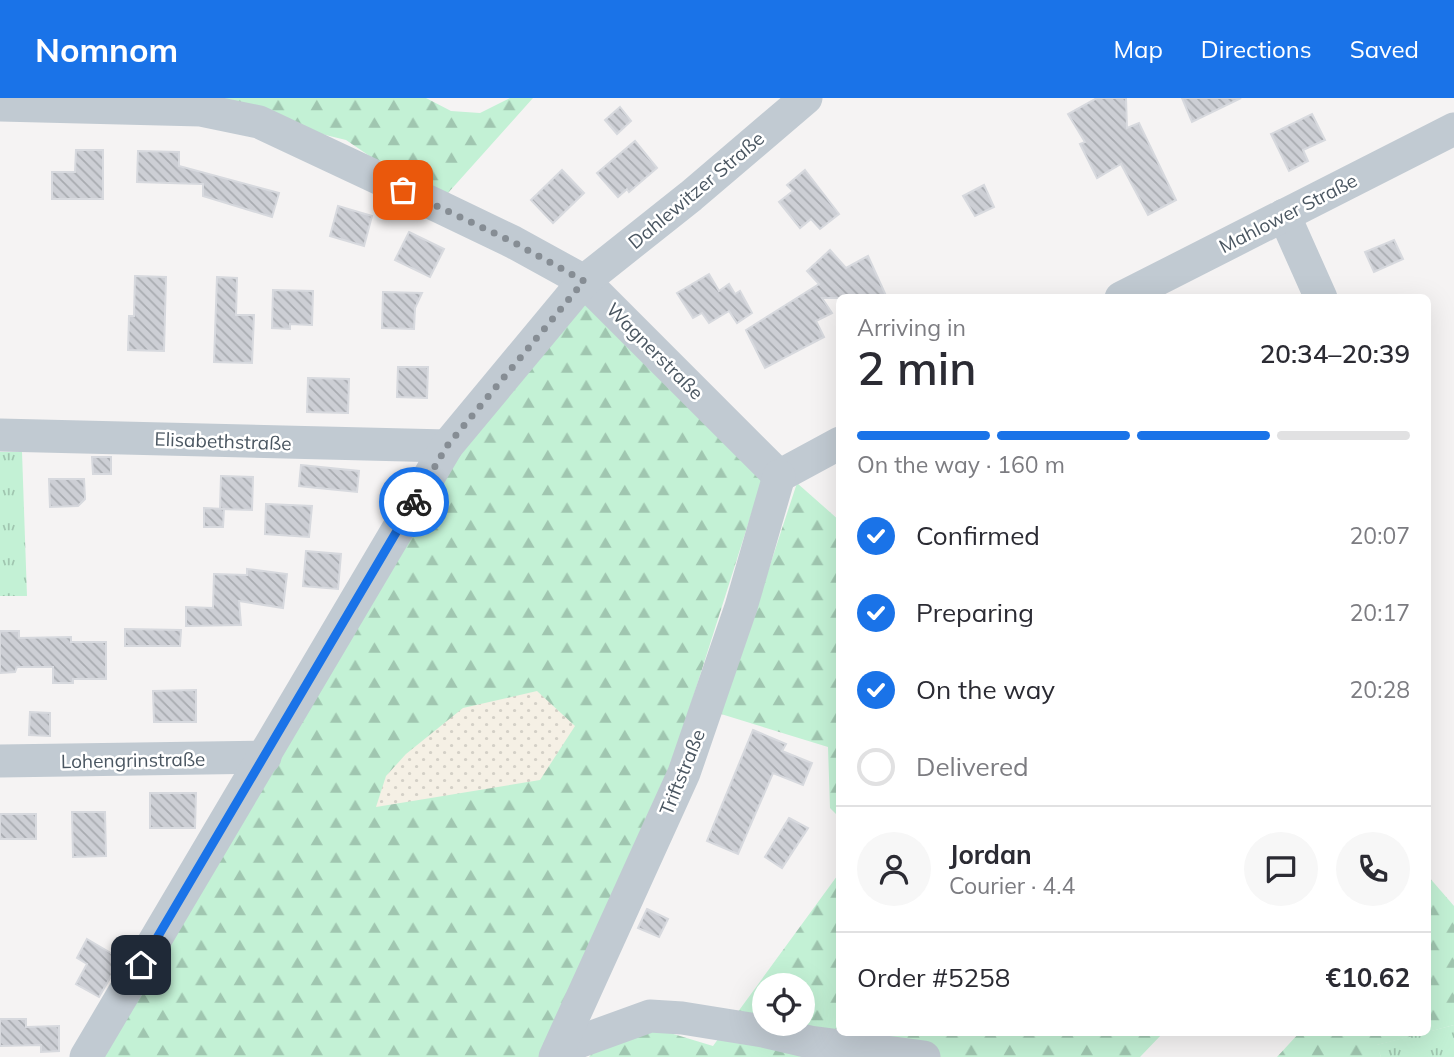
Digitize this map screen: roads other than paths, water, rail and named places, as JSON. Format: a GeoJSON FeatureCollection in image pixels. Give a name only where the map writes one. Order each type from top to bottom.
{"type":"FeatureCollection","features":[{"type":"Feature","properties":{"kind":"street","name":"Dahlewitzer Straße"},"geometry":{"type":"LineString","coordinates":[[86,1057],[447,446],[584,281],[691,196],[806,98]]}},
{"type":"Feature","properties":{"kind":"street","name":"Wagnerstraße"},"geometry":{"type":"LineString","coordinates":[[0,105],[201,110],[259,122],[513,242],[584,281],[779,476]]}},
{"type":"Feature","properties":{"kind":"street","name":"Mahlower Straße"},"geometry":{"type":"LineString","coordinates":[[1129,294],[1454,129]]}},
{"type":"Feature","properties":{"kind":"street"},"geometry":{"type":"LineString","coordinates":[[1284,215],[1319,294]]}},
{"type":"Feature","properties":{"kind":"street","name":"Elisabethstraße"},"geometry":{"type":"LineString","coordinates":[[0,435],[447,446]]}},
{"type":"Feature","properties":{"kind":"street"},"geometry":{"type":"LineString","coordinates":[[779,476],[836,445]]}},
{"type":"Feature","properties":{"kind":"street","name":"Triftstraße"},"geometry":{"type":"LineString","coordinates":[[557,1053],[684,772],[741,607],[779,476]]}},
{"type":"Feature","properties":{"kind":"street","name":"Lohengrinstraße"},"geometry":{"type":"LineString","coordinates":[[0,761],[265,757]]}},
{"type":"Feature","properties":{"kind":"street"},"geometry":{"type":"LineString","coordinates":[[557,1053],[650,1016],[682,1018],[763,1031],[810,1042],[924,1057]]}}]}
